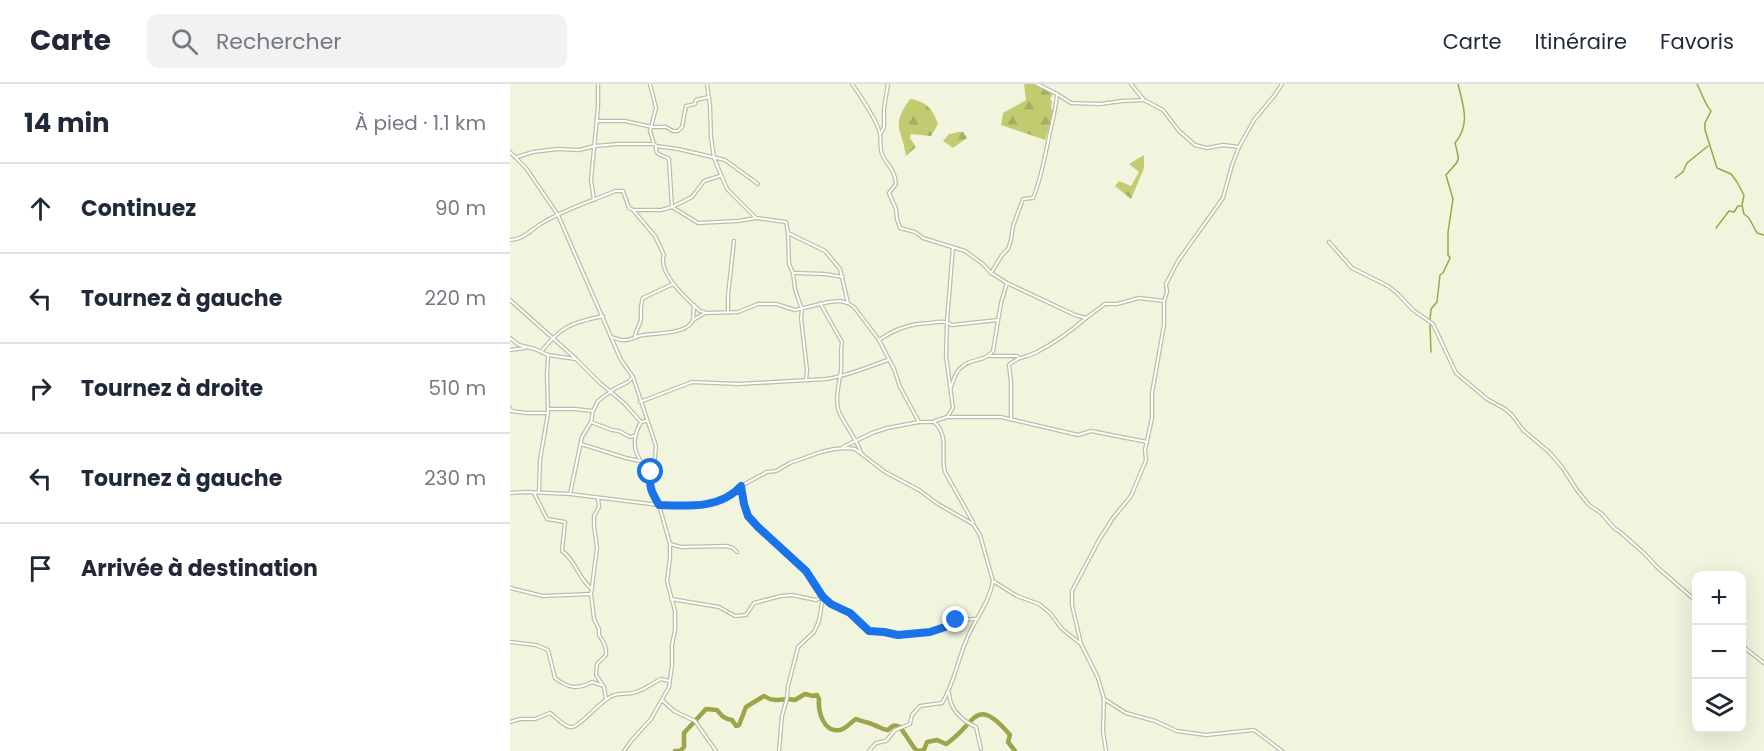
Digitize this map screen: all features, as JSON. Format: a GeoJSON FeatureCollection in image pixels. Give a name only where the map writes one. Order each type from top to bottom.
{"type":"FeatureCollection","features":[{"type":"Feature","properties":{"kind":"street"},"geometry":{"type":"LineString","coordinates":[[594,200],[591,180],[598,84]]}},
{"type":"Feature","properties":{"kind":"street"},"geometry":{"type":"LineString","coordinates":[[650,84],[656,108],[650,131],[658,155],[669,159],[672,207]]}},
{"type":"Feature","properties":{"kind":"street"},"geometry":{"type":"LineString","coordinates":[[707,84],[711,137],[720,176],[727,189],[756,218]]}},
{"type":"Feature","properties":{"kind":"street"},"geometry":{"type":"LineString","coordinates":[[852,84],[881,133]]}},
{"type":"Feature","properties":{"kind":"street"},"geometry":{"type":"LineString","coordinates":[[888,84],[880,147],[895,177],[896,184],[889,193],[896,209],[900,228],[965,251],[1007,283],[1086,318]]}},
{"type":"Feature","properties":{"kind":"street"},"geometry":{"type":"LineString","coordinates":[[1037,84],[1071,104],[1144,100]]}},
{"type":"Feature","properties":{"kind":"street"},"geometry":{"type":"LineString","coordinates":[[1131,84],[1144,100],[1163,110],[1179,131],[1195,145],[1208,148],[1223,145],[1239,147]]}},
{"type":"Feature","properties":{"kind":"street"},"geometry":{"type":"LineString","coordinates":[[1106,751],[1103,731],[1104,699],[1098,678],[1081,644],[1072,605],[1072,591],[1099,540],[1131,496],[1146,460],[1145,450],[1152,418],[1152,393],[1164,325],[1167,284],[1178,261],[1223,198],[1239,147],[1254,120],[1282,84]]}},
{"type":"Feature","properties":{"kind":"street"},"geometry":{"type":"LineString","coordinates":[[991,273],[1008,249],[1013,226],[1023,199],[1033,198],[1042,176],[1056,110],[1057,94]]}},
{"type":"Feature","properties":{"kind":"street"},"geometry":{"type":"LineString","coordinates":[[597,121],[625,121],[678,131],[682,127],[686,106],[695,104],[696,100],[709,97]]}},
{"type":"Feature","properties":{"kind":"street"},"geometry":{"type":"LineString","coordinates":[[517,157],[533,152],[557,149],[579,150],[624,143],[655,145],[725,160],[758,184]]}},
{"type":"Feature","properties":{"kind":"street"},"geometry":{"type":"LineString","coordinates":[[510,152],[526,168],[558,215],[621,360],[633,377],[656,446],[654,467],[649,483],[659,505],[670,544],[667,581],[675,610],[672,665],[669,687],[662,700],[651,719],[624,751]]}},
{"type":"Feature","properties":{"kind":"street"},"geometry":{"type":"LineString","coordinates":[[633,210],[661,210],[672,207],[692,197],[704,181],[720,176]]}},
{"type":"Feature","properties":{"kind":"street"},"geometry":{"type":"LineString","coordinates":[[510,240],[525,236],[558,215],[615,191],[623,191],[629,208],[660,244],[664,255],[664,265],[673,284],[700,311],[728,313],[748,309],[758,304],[776,304],[802,310],[820,303],[840,301],[854,307],[879,340],[919,422]]}},
{"type":"Feature","properties":{"kind":"street"},"geometry":{"type":"LineString","coordinates":[[672,207],[698,223],[756,218],[786,222],[789,264],[794,273],[795,289],[802,310],[806,380]]}},
{"type":"Feature","properties":{"kind":"street"},"geometry":{"type":"LineString","coordinates":[[788,232],[825,251],[840,269],[848,303]]}},
{"type":"Feature","properties":{"kind":"street"},"geometry":{"type":"LineString","coordinates":[[728,313],[734,241]]}},
{"type":"Feature","properties":{"kind":"street"},"geometry":{"type":"LineString","coordinates":[[1329,242],[1352,268],[1388,286],[1398,293],[1413,310],[1433,324],[1456,373],[1487,399],[1506,409],[1522,430],[1549,452],[1562,467],[1589,505],[1601,513],[1615,529],[1692,597]]}},
{"type":"Feature","properties":{"kind":"street"},"geometry":{"type":"LineString","coordinates":[[947,417],[953,408],[946,356],[953,247]]}},
{"type":"Feature","properties":{"kind":"street"},"geometry":{"type":"LineString","coordinates":[[794,273],[843,277]]}},
{"type":"Feature","properties":{"kind":"street"},"geometry":{"type":"LineString","coordinates":[[990,356],[1007,283]]}},
{"type":"Feature","properties":{"kind":"street"},"geometry":{"type":"LineString","coordinates":[[634,337],[641,320],[640,305],[643,298],[673,284]]}},
{"type":"Feature","properties":{"kind":"street"},"geometry":{"type":"LineString","coordinates":[[1011,419],[1009,366],[1014,360],[1033,354],[1065,336],[1105,304],[1139,298],[1164,301]]}},
{"type":"Feature","properties":{"kind":"street"},"geometry":{"type":"LineString","coordinates":[[510,300],[576,359],[641,422]]}},
{"type":"Feature","properties":{"kind":"street"},"geometry":{"type":"LineString","coordinates":[[820,303],[842,342],[837,397],[839,413],[857,440],[861,453]]}},
{"type":"Feature","properties":{"kind":"street"},"geometry":{"type":"LineString","coordinates":[[611,337],[624,341],[634,337],[687,328],[693,324],[694,305]]}},
{"type":"Feature","properties":{"kind":"street"},"geometry":{"type":"LineString","coordinates":[[693,320],[705,313]]}},
{"type":"Feature","properties":{"kind":"street"},"geometry":{"type":"LineString","coordinates":[[541,352],[555,334],[567,327],[583,320],[603,316]]}},
{"type":"Feature","properties":{"kind":"street"},"geometry":{"type":"LineString","coordinates":[[879,340],[903,326],[920,323],[947,321],[952,325],[998,320]]}},
{"type":"Feature","properties":{"kind":"street"},"geometry":{"type":"LineString","coordinates":[[510,338],[526,348],[548,355],[576,359]]}},
{"type":"Feature","properties":{"kind":"street"},"geometry":{"type":"LineString","coordinates":[[510,350],[526,348]]}},
{"type":"Feature","properties":{"kind":"street"},"geometry":{"type":"LineString","coordinates":[[539,493],[540,460],[548,411],[548,355]]}},
{"type":"Feature","properties":{"kind":"street"},"geometry":{"type":"LineString","coordinates":[[950,389],[961,367],[969,362],[990,356],[1020,358]]}},
{"type":"Feature","properties":{"kind":"street"},"geometry":{"type":"LineString","coordinates":[[640,402],[692,382],[738,384],[840,377],[888,360]]}},
{"type":"Feature","properties":{"kind":"street"},"geometry":{"type":"LineString","coordinates":[[570,494],[582,437],[591,422],[598,401],[633,377]]}},
{"type":"Feature","properties":{"kind":"street"},"geometry":{"type":"LineString","coordinates":[[510,408],[511,411],[526,413],[575,409],[593,411]]}},
{"type":"Feature","properties":{"kind":"street"},"geometry":{"type":"LineString","coordinates":[[510,493],[570,494],[659,505],[694,505],[718,501],[732,495],[741,486],[767,472],[776,471],[790,463],[821,452],[841,448],[887,428],[919,422],[934,422],[947,417],[1001,417],[1078,435],[1091,431],[1147,442]]}},
{"type":"Feature","properties":{"kind":"street"},"geometry":{"type":"LineString","coordinates":[[641,422],[646,421]]}},
{"type":"Feature","properties":{"kind":"street"},"geometry":{"type":"LineString","coordinates":[[591,422],[630,437],[634,436]]}},
{"type":"Feature","properties":{"kind":"street"},"geometry":{"type":"LineString","coordinates":[[641,422],[634,436],[637,453],[640,461],[651,472]]}},
{"type":"Feature","properties":{"kind":"street"},"geometry":{"type":"LineString","coordinates":[[869,751],[876,743],[886,741],[895,730],[910,724],[912,715],[920,706],[942,703],[949,693],[964,644],[991,592],[993,581],[980,535],[945,472],[943,435],[939,426],[934,422]]}},
{"type":"Feature","properties":{"kind":"street"},"geometry":{"type":"LineString","coordinates":[[581,444],[640,461]]}},
{"type":"Feature","properties":{"kind":"street"},"geometry":{"type":"LineString","coordinates":[[841,448],[855,449],[885,472],[919,490],[944,508],[973,524]]}},
{"type":"Feature","properties":{"kind":"street"},"geometry":{"type":"LineString","coordinates":[[741,486],[748,516],[806,571],[823,597],[831,604],[850,613],[869,631],[898,635],[930,632],[956,620],[976,619]]}},
{"type":"Feature","properties":{"kind":"street"},"geometry":{"type":"LineString","coordinates":[[534,493],[547,519],[565,522],[562,551],[571,559],[586,585],[592,589]]}},
{"type":"Feature","properties":{"kind":"street"},"geometry":{"type":"LineString","coordinates":[[598,498],[594,519],[597,548],[591,594],[594,619],[607,651],[597,664],[596,670],[596,675],[604,687],[606,699]]}},
{"type":"Feature","properties":{"kind":"street"},"geometry":{"type":"LineString","coordinates":[[670,544],[681,547],[727,546],[737,552]]}},
{"type":"Feature","properties":{"kind":"street"},"geometry":{"type":"LineString","coordinates":[[993,581],[1017,596],[1039,603],[1062,629],[1081,644]]}},
{"type":"Feature","properties":{"kind":"street"},"geometry":{"type":"LineString","coordinates":[[510,588],[543,596],[591,594]]}},
{"type":"Feature","properties":{"kind":"street"},"geometry":{"type":"LineString","coordinates":[[671,599],[719,607],[735,616],[747,615],[754,603],[781,596],[792,595],[816,600],[823,597]]}},
{"type":"Feature","properties":{"kind":"street"},"geometry":{"type":"LineString","coordinates":[[778,751],[782,716],[798,647],[814,632],[819,621],[823,597]]}},
{"type":"Feature","properties":{"kind":"street"},"geometry":{"type":"LineString","coordinates":[[510,642],[536,645],[548,651],[555,678],[570,688],[585,686],[592,682],[604,687]]}},
{"type":"Feature","properties":{"kind":"street"},"geometry":{"type":"LineString","coordinates":[[1746,649],[1764,663]]}},
{"type":"Feature","properties":{"kind":"street"},"geometry":{"type":"LineString","coordinates":[[510,722],[535,719],[550,713],[567,726],[573,727],[606,699],[618,693],[634,693],[661,679],[669,681]]}},
{"type":"Feature","properties":{"kind":"street"},"geometry":{"type":"LineString","coordinates":[[949,693],[953,709],[961,719],[976,728],[981,749]]}},
{"type":"Feature","properties":{"kind":"street"},"geometry":{"type":"LineString","coordinates":[[1104,699],[1125,713],[1177,731],[1206,735],[1254,730],[1282,751]]}},
{"type":"Feature","properties":{"kind":"street"},"geometry":{"type":"LineString","coordinates":[[662,700],[674,711],[695,720],[716,751]]}},
{"type":"Feature","properties":{"kind":"green space"},"geometry":{"type":"Polygon","coordinates":[[[1024,84],[1034,84],[1053,93],[1050,99],[1054,112],[1045,140],[1001,125],[1003,113],[1026,100],[1024,84]]]}},
{"type":"Feature","properties":{"kind":"green space"},"geometry":{"type":"Polygon","coordinates":[[[910,99],[928,107],[938,124],[931,136],[911,134],[910,138],[916,147],[906,156],[899,122],[910,99]]]}},
{"type":"Feature","properties":{"kind":"green space"},"geometry":{"type":"Polygon","coordinates":[[[963,132],[967,138],[953,148],[943,141],[949,134],[963,132]]]}},
{"type":"Feature","properties":{"kind":"green space"},"geometry":{"type":"Polygon","coordinates":[[[1144,155],[1144,168],[1131,199],[1115,186],[1119,181],[1131,186],[1139,172],[1129,164],[1144,155]]]}},
{"type":"Feature","properties":{"kind":"waterway"},"geometry":{"type":"LineString","coordinates":[[1430,320],[1431,309],[1437,302],[1440,275],[1450,258],[1448,232],[1453,199],[1446,175],[1458,161],[1455,143],[1460,136],[1464,122],[1458,84]]}},
{"type":"Feature","properties":{"kind":"waterway"},"geometry":{"type":"LineString","coordinates":[[1697,84],[1711,111],[1705,123],[1705,130],[1717,168],[1731,174],[1737,182],[1744,195],[1742,205],[1744,214],[1749,218],[1757,233],[1764,235]]}},
{"type":"Feature","properties":{"kind":"waterway"},"geometry":{"type":"LineString","coordinates":[[1675,178],[1683,172],[1687,163],[1708,146]]}},
{"type":"Feature","properties":{"kind":"waterway"},"geometry":{"type":"LineString","coordinates":[[1716,228],[1729,211],[1734,212],[1738,206],[1741,206]]}},
{"type":"Feature","properties":{"kind":"waterway"},"geometry":{"type":"LineString","coordinates":[[1430,325],[1431,352]]}},
{"type":"Feature","properties":{"kind":"waterway"},"geometry":{"type":"LineString","coordinates":[[675,751],[680,751],[684,747],[684,733],[706,709],[717,710],[723,717],[732,720],[736,726],[739,725],[746,707],[764,696],[772,700],[795,700],[805,694],[817,695],[821,715],[829,728],[840,730],[856,719],[888,730],[892,727],[900,727],[918,751]]}},
{"type":"Feature","properties":{"kind":"waterway"},"geometry":{"type":"LineString","coordinates":[[919,751],[924,750],[927,742],[937,740],[946,744],[982,714],[989,716],[1010,735],[1008,742],[1015,751]]}},
{"type":"Feature","properties":{"kind":"route"},"geometry":{"type":"LineString","coordinates":[[651,472],[649,483],[659,505],[694,505],[718,501],[732,495],[741,486],[748,516],[806,571],[823,597],[831,604],[850,613],[869,631],[898,635],[930,632],[956,620]]}}]}
